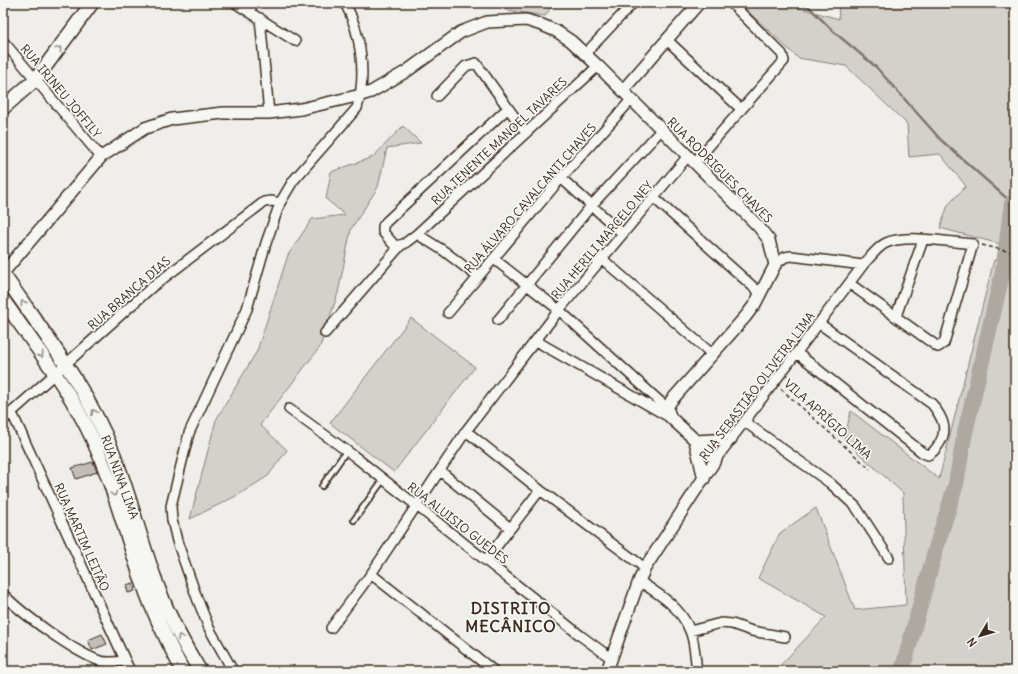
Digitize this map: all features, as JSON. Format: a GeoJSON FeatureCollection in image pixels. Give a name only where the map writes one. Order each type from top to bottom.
{"type":"FeatureCollection","features":[{"type":"Feature","properties":{"kind":"main road"},"geometry":{"type":"LineString","coordinates":[[3,108],[36,79],[90,4]]}},
{"type":"Feature","properties":{"kind":"main road","name":"RUA NINA LIMA"},"geometry":{"type":"LineString","coordinates":[[3,274],[82,390],[114,454],[159,590],[181,638],[200,671]]}},
{"type":"Feature","properties":{"kind":"main road","name":"RUA NINA LIMA"},"geometry":{"type":"LineString","coordinates":[[3,300],[54,374],[86,426],[99,453],[144,587],[158,621],[183,671]]}},
{"type":"Feature","properties":{"kind":"street"},"geometry":{"type":"LineString","coordinates":[[235,3],[295,41]]}},
{"type":"Feature","properties":{"kind":"street"},"geometry":{"type":"LineString","coordinates":[[249,11],[254,3]]}},
{"type":"Feature","properties":{"kind":"street"},"geometry":{"type":"LineString","coordinates":[[233,671],[214,640],[200,605],[177,541],[172,520],[171,506],[189,433],[247,309],[266,243],[280,203],[293,181],[357,108],[361,95],[358,41],[345,3]]}},
{"type":"Feature","properties":{"kind":"street"},"geometry":{"type":"LineString","coordinates":[[585,54],[633,3]]}},
{"type":"Feature","properties":{"kind":"street"},"geometry":{"type":"LineString","coordinates":[[622,90],[699,3]]}},
{"type":"Feature","properties":{"kind":"street","name":"RUA HERILI MARCELO NEY"},"geometry":{"type":"LineString","coordinates":[[331,628],[371,574],[466,431],[559,310],[653,197],[741,109],[783,64],[784,58],[782,54],[731,3]]}},
{"type":"Feature","properties":{"kind":"street"},"geometry":{"type":"LineString","coordinates":[[260,18],[269,113]]}},
{"type":"Feature","properties":{"kind":"street","name":"RUA RODRIGUES CHAVES"},"geometry":{"type":"LineString","coordinates":[[3,274],[101,157],[140,131],[172,119],[224,113],[269,113],[301,109],[361,95],[371,92],[407,71],[461,32],[487,22],[526,20],[556,31],[598,66],[765,234],[772,247],[775,265]]}},
{"type":"Feature","properties":{"kind":"street"},"geometry":{"type":"LineString","coordinates":[[667,40],[741,109]]}},
{"type":"Feature","properties":{"kind":"street","name":"RUA IRINEU JOFFILY"},"geometry":{"type":"LineString","coordinates":[[3,41],[101,157]]}},
{"type":"Feature","properties":{"kind":"street"},"geometry":{"type":"LineString","coordinates":[[437,96],[466,66],[476,63],[526,133]]}},
{"type":"Feature","properties":{"kind":"street","name":"RUA TENENTE MANOEL TAVARES"},"geometry":{"type":"LineString","coordinates":[[400,246],[417,234],[598,66]]}},
{"type":"Feature","properties":{"kind":"street","name":"RUA ÁLVARO CAVALCANTI CHAVES"},"geometry":{"type":"LineString","coordinates":[[448,313],[561,178],[632,100]]}},
{"type":"Feature","properties":{"kind":"street"},"geometry":{"type":"LineString","coordinates":[[400,246],[395,246],[383,232],[383,226],[386,222],[508,108]]}},
{"type":"Feature","properties":{"kind":"street"},"geometry":{"type":"LineString","coordinates":[[498,320],[591,206],[662,129]]}},
{"type":"Feature","properties":{"kind":"street"},"geometry":{"type":"LineString","coordinates":[[561,178],[622,233]]}},
{"type":"Feature","properties":{"kind":"street"},"geometry":{"type":"LineString","coordinates":[[653,197],[760,293]]}},
{"type":"Feature","properties":{"kind":"street","name":"RUA BRANCA DIAS"},"geometry":{"type":"LineString","coordinates":[[3,420],[152,287],[200,249],[264,202],[272,201],[280,203]]}},
{"type":"Feature","properties":{"kind":"street"},"geometry":{"type":"LineString","coordinates":[[417,234],[444,250],[478,277]]}},
{"type":"Feature","properties":{"kind":"street","name":"RUA SEBASTIÃO OLIVEIRA LIMA"},"geometry":{"type":"LineString","coordinates":[[607,671],[645,568],[731,438],[745,422],[864,265],[885,243],[897,240],[923,240],[973,244]]}},
{"type":"Feature","properties":{"kind":"street"},"geometry":{"type":"LineString","coordinates":[[896,316],[923,240]]}},
{"type":"Feature","properties":{"kind":"street"},"geometry":{"type":"LineString","coordinates":[[850,284],[896,316],[935,346],[941,346],[946,338],[973,244]]}},
{"type":"Feature","properties":{"kind":"street"},"geometry":{"type":"LineString","coordinates":[[325,333],[400,246]]}},
{"type":"Feature","properties":{"kind":"street"},"geometry":{"type":"LineString","coordinates":[[669,413],[671,401],[746,316],[775,265],[785,257],[792,256],[864,265]]}},
{"type":"Feature","properties":{"kind":"street"},"geometry":{"type":"LineString","coordinates":[[601,258],[713,355]]}},
{"type":"Feature","properties":{"kind":"street"},"geometry":{"type":"LineString","coordinates":[[494,259],[559,310],[669,413],[695,441],[716,459]]}},
{"type":"Feature","properties":{"kind":"street"},"geometry":{"type":"LineString","coordinates":[[797,353],[923,453],[928,455],[932,453],[944,436],[943,422],[932,404],[820,324]]}},
{"type":"Feature","properties":{"kind":"street"},"geometry":{"type":"LineString","coordinates":[[536,341],[669,413]]}},
{"type":"Feature","properties":{"kind":"street","name":"RUA ALUISIO GUEDES"},"geometry":{"type":"LineString","coordinates":[[289,409],[346,450],[416,507],[611,658]]}},
{"type":"Feature","properties":{"kind":"street","name":"RUA MARTIM LEITÃO"},"geometry":{"type":"LineString","coordinates":[[12,413],[124,661],[130,671]]}},
{"type":"Feature","properties":{"kind":"street"},"geometry":{"type":"LineString","coordinates":[[745,422],[830,483],[856,507],[889,558]]}},
{"type":"Feature","properties":{"kind":"street"},"geometry":{"type":"LineString","coordinates":[[466,431],[540,490],[645,568]]}},
{"type":"Feature","properties":{"kind":"street"},"geometry":{"type":"LineString","coordinates":[[695,441],[731,438]]}},
{"type":"Feature","properties":{"kind":"street"},"geometry":{"type":"LineString","coordinates":[[695,441],[704,479]]}},
{"type":"Feature","properties":{"kind":"street"},"geometry":{"type":"LineString","coordinates":[[440,471],[510,528]]}},
{"type":"Feature","properties":{"kind":"street"},"geometry":{"type":"LineString","coordinates":[[486,560],[540,490]]}},
{"type":"Feature","properties":{"kind":"street"},"geometry":{"type":"LineString","coordinates":[[371,574],[494,671]]}},
{"type":"Feature","properties":{"kind":"street"},"geometry":{"type":"LineString","coordinates":[[639,581],[664,597],[677,610],[690,631],[697,671]]}},
{"type":"Feature","properties":{"kind":"street"},"geometry":{"type":"LineString","coordinates":[[3,594],[6,604],[70,646],[87,655],[109,662],[124,661]]}},
{"type":"Feature","properties":{"kind":"street"},"geometry":{"type":"LineString","coordinates":[[690,631],[721,623],[732,624],[752,631],[785,637]]}},
{"type":"Feature","properties":{"kind":"lane"},"geometry":{"type":"LineString","coordinates":[[322,486],[346,450]]}},
{"type":"Feature","properties":{"kind":"lane"},"geometry":{"type":"LineString","coordinates":[[354,520],[383,480]]}},
{"type":"Feature","properties":{"kind":"path"},"geometry":{"type":"LineString","coordinates":[[973,244],[1015,253]]}},
{"type":"Feature","properties":{"kind":"path","name":"VILA APRÍGIO LIMA"},"geometry":{"type":"LineString","coordinates":[[774,382],[870,469]]}},
{"type":"Feature","properties":{"kind":"shaded area"},"geometry":{"type":"Polygon","coordinates":[[[502,3],[554,3],[545,16],[507,10],[502,3]]]}},
{"type":"Feature","properties":{"kind":"shaded area"},"geometry":{"type":"Polygon","coordinates":[[[739,3],[781,3],[839,19],[838,3],[1015,3],[1015,248],[940,228],[948,205],[966,186],[940,154],[909,157],[907,124],[846,66],[798,58],[739,3]]]}},
{"type":"Feature","properties":{"kind":"shaded area"},"geometry":{"type":"Polygon","coordinates":[[[403,126],[421,143],[387,148],[378,187],[351,229],[338,293],[320,347],[260,425],[287,450],[268,476],[238,495],[190,519],[216,420],[257,351],[288,255],[312,219],[345,215],[326,199],[331,172],[373,157],[403,126]]]}},
{"type":"Feature","properties":{"kind":"shaded area"},"geometry":{"type":"Polygon","coordinates":[[[994,260],[1015,266],[1015,671],[775,671],[826,617],[758,578],[780,533],[816,508],[855,610],[906,605],[903,493],[844,440],[851,411],[939,479],[994,260]]]}},
{"type":"Feature","properties":{"kind":"shaded area"},"geometry":{"type":"Polygon","coordinates":[[[411,318],[475,367],[394,472],[330,423],[411,318]]]}},
{"type":"Feature","properties":{"kind":"building"},"geometry":{"type":"Polygon","coordinates":[[[93,462],[97,472],[76,479],[72,468],[93,462]]]}},
{"type":"Feature","properties":{"kind":"building"},"geometry":{"type":"Polygon","coordinates":[[[133,583],[135,591],[128,593],[126,585],[133,583]]]}},
{"type":"Feature","properties":{"kind":"building"},"geometry":{"type":"Polygon","coordinates":[[[102,634],[107,644],[92,650],[88,640],[102,634]]]}},
{"type":"Feature","properties":{"kind":"waterway"},"geometry":{"type":"LineString","coordinates":[[805,3],[833,31],[876,67],[941,140],[1012,203]]}},
{"type":"Feature","properties":{"kind":"waterway"},"geometry":{"type":"LineString","coordinates":[[902,671],[936,548],[956,484],[964,437],[1003,271],[1012,203]]}},
{"type":"Feature","properties":{"kind":"district","name":"DISTRITO MECÂNICO"},"geometry":{"type":"Point","coordinates":[511,617]}}]}
